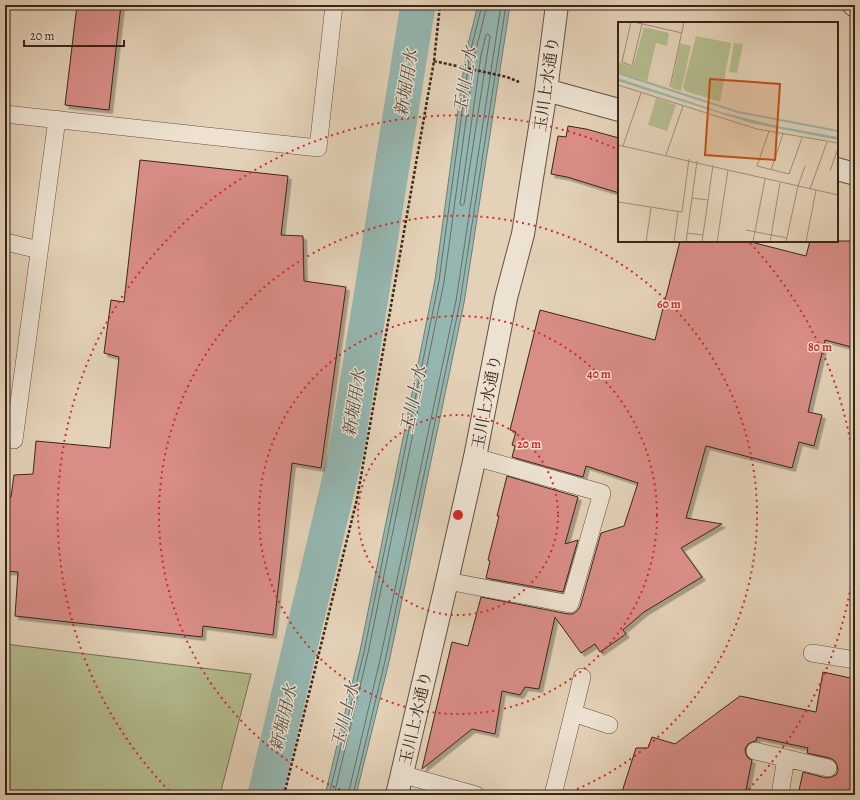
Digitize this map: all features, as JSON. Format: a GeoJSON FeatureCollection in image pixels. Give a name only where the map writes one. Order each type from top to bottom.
{"type":"FeatureCollection","features":[{"type":"Feature","properties":{"kind":"street","name":"玉川上水通り"},"geometry":{"type":"LineString","coordinates":[[399,785],[475,457],[506,298],[523,234],[546,90],[557,5]]}},
{"type":"Feature","properties":{"kind":"street"},"geometry":{"type":"LineString","coordinates":[[546,90],[618,110]]}},
{"type":"Feature","properties":{"kind":"street"},"geometry":{"type":"LineString","coordinates":[[838,169],[855,174]]}},
{"type":"Feature","properties":{"kind":"lane"},"geometry":{"type":"LineString","coordinates":[[5,114],[318,148],[332,7]]}},
{"type":"Feature","properties":{"kind":"lane"},"geometry":{"type":"LineString","coordinates":[[14,440],[57,120]]}},
{"type":"Feature","properties":{"kind":"lane"},"geometry":{"type":"LineString","coordinates":[[6,242],[39,250]]}},
{"type":"Feature","properties":{"kind":"lane"},"geometry":{"type":"LineString","coordinates":[[447,581],[570,604],[602,493],[475,457]]}},
{"type":"Feature","properties":{"kind":"lane"},"geometry":{"type":"LineString","coordinates":[[812,653],[855,660]]}},
{"type":"Feature","properties":{"kind":"lane"},"geometry":{"type":"LineString","coordinates":[[553,795],[582,677]]}},
{"type":"Feature","properties":{"kind":"lane"},"geometry":{"type":"LineString","coordinates":[[573,713],[609,725]]}},
{"type":"Feature","properties":{"kind":"lane"},"geometry":{"type":"LineString","coordinates":[[755,751],[828,768]]}},
{"type":"Feature","properties":{"kind":"lane"},"geometry":{"type":"LineString","coordinates":[[780,795],[786,758]]}},
{"type":"Feature","properties":{"kind":"lane"},"geometry":{"type":"LineString","coordinates":[[399,785],[476,795]]}},
{"type":"Feature","properties":{"kind":"path"},"geometry":{"type":"LineString","coordinates":[[284,795],[357,500],[435,61],[440,5]]}},
{"type":"Feature","properties":{"kind":"path"},"geometry":{"type":"LineString","coordinates":[[435,61],[507,77]]}},
{"type":"Feature","properties":{"kind":"green space"},"geometry":{"type":"Polygon","coordinates":[[[5,644],[251,674],[220,795],[5,795],[5,644]]]}},
{"type":"Feature","properties":{"kind":"water","name":"玉川上水"},"geometry":{"type":"Polygon","coordinates":[[[478,5],[510,5],[464,303],[389,662],[356,795],[325,795],[360,651],[435,280],[466,52],[478,5]]]}},
{"type":"Feature","properties":{"kind":"building"},"geometry":{"type":"Polygon","coordinates":[[[77,5],[121,5],[109,110],[65,105],[77,5]]]}},
{"type":"Feature","properties":{"kind":"building"},"geometry":{"type":"Polygon","coordinates":[[[568,126],[618,138],[618,193],[567,177],[551,174],[558,136],[566,137],[568,126]]]}},
{"type":"Feature","properties":{"kind":"building"},"geometry":{"type":"Polygon","coordinates":[[[140,160],[288,176],[281,235],[303,236],[304,281],[346,287],[321,468],[292,463],[273,635],[203,626],[202,637],[15,616],[18,572],[6,571],[7,548],[5,548],[5,498],[11,497],[14,475],[33,474],[36,441],[110,448],[119,357],[104,353],[111,300],[124,302],[140,160]]]}},
{"type":"Feature","properties":{"kind":"building"},"geometry":{"type":"Polygon","coordinates":[[[855,241],[855,348],[825,340],[808,412],[822,415],[814,446],[799,442],[792,468],[706,446],[686,518],[722,524],[681,548],[702,577],[644,612],[623,630],[626,634],[600,652],[595,644],[581,653],[555,617],[539,689],[525,687],[520,695],[502,691],[495,734],[472,729],[422,769],[452,642],[468,646],[481,597],[573,614],[580,607],[601,533],[624,526],[638,483],[586,466],[583,477],[512,457],[515,446],[512,445],[516,432],[510,430],[540,310],[655,340],[680,242],[751,242],[806,256],[810,242],[855,241]]]}},
{"type":"Feature","properties":{"kind":"building"},"geometry":{"type":"Polygon","coordinates":[[[507,476],[578,497],[565,544],[578,540],[563,592],[486,578],[490,561],[488,560],[499,516],[497,516],[507,476]]]}},
{"type":"Feature","properties":{"kind":"building"},"geometry":{"type":"Polygon","coordinates":[[[823,672],[855,679],[855,795],[798,795],[803,772],[826,778],[831,777],[836,775],[838,770],[835,761],[830,758],[807,753],[808,748],[757,737],[756,741],[748,744],[745,749],[748,758],[752,760],[745,795],[621,795],[636,748],[648,748],[652,737],[675,744],[740,696],[816,712],[823,672]]]}},
{"type":"Feature","properties":{"kind":"waterway","name":"新堀用水"},"geometry":{"type":"LineString","coordinates":[[265,795],[346,452],[418,5]]}}]}
